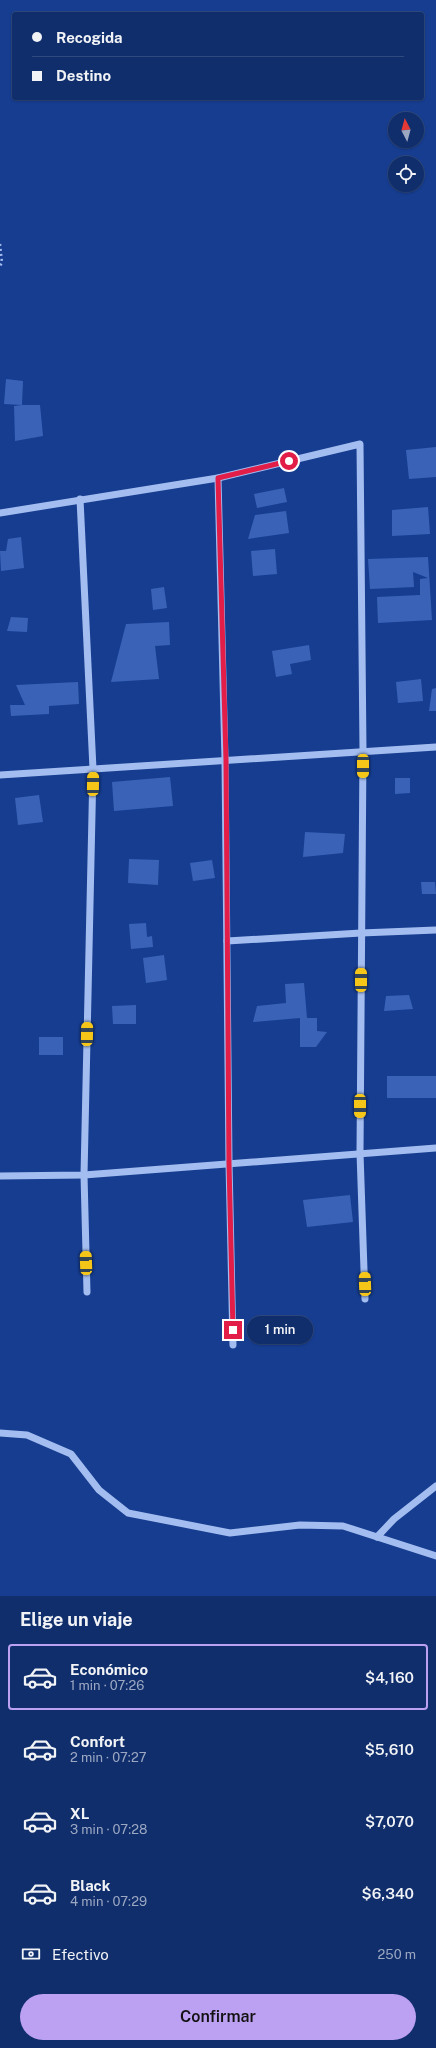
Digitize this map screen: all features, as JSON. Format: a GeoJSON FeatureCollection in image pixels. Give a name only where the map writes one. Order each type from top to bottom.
{"type":"FeatureCollection","features":[{"type":"Feature","properties":{"kind":"street"},"geometry":{"type":"LineString","coordinates":[[0,513],[218,478],[360,444],[363,750],[360,1153],[365,1299]]}},
{"type":"Feature","properties":{"kind":"street"},"geometry":{"type":"LineString","coordinates":[[218,478],[226,760],[229,1163],[233,1345]]}},
{"type":"Feature","properties":{"kind":"street"},"geometry":{"type":"LineString","coordinates":[[80,499],[93,768],[84,1175],[87,1292]]}},
{"type":"Feature","properties":{"kind":"street"},"geometry":{"type":"LineString","coordinates":[[0,775],[363,750],[436,747]]}},
{"type":"Feature","properties":{"kind":"street"},"geometry":{"type":"LineString","coordinates":[[227,941],[361,932],[436,930]]}},
{"type":"Feature","properties":{"kind":"street"},"geometry":{"type":"LineString","coordinates":[[0,1176],[84,1175],[436,1148]]}},
{"type":"Feature","properties":{"kind":"street"},"geometry":{"type":"LineString","coordinates":[[0,1433],[27,1435],[71,1454],[99,1490],[128,1513],[230,1533],[300,1525],[343,1526],[436,1556]]}},
{"type":"Feature","properties":{"kind":"street"},"geometry":{"type":"LineString","coordinates":[[377,1537],[394,1519],[436,1486]]}},
{"type":"Feature","properties":{"kind":"path"},"geometry":{"type":"LineString","coordinates":[[0,244],[2,263],[0,266]]}},
{"type":"Feature","properties":{"kind":"building"},"geometry":{"type":"Polygon","coordinates":[[[6,379],[23,381],[22,405],[4,404],[6,379]]]}},
{"type":"Feature","properties":{"kind":"building"},"geometry":{"type":"Polygon","coordinates":[[[40,405],[43,436],[15,441],[14,406],[40,405]]]}},
{"type":"Feature","properties":{"kind":"building"},"geometry":{"type":"Polygon","coordinates":[[[436,447],[436,477],[409,479],[406,450],[436,447]]]}},
{"type":"Feature","properties":{"kind":"building"},"geometry":{"type":"Polygon","coordinates":[[[284,488],[287,502],[257,508],[254,494],[284,488]]]}},
{"type":"Feature","properties":{"kind":"building"},"geometry":{"type":"Polygon","coordinates":[[[428,507],[430,534],[392,536],[392,510],[428,507]]]}},
{"type":"Feature","properties":{"kind":"building"},"geometry":{"type":"Polygon","coordinates":[[[286,511],[289,533],[248,539],[255,515],[286,511]]]}},
{"type":"Feature","properties":{"kind":"building"},"geometry":{"type":"Polygon","coordinates":[[[21,537],[24,568],[1,571],[0,551],[6,551],[8,539],[21,537]]]}},
{"type":"Feature","properties":{"kind":"building"},"geometry":{"type":"Polygon","coordinates":[[[275,549],[277,574],[253,576],[251,551],[275,549]]]}},
{"type":"Feature","properties":{"kind":"building"},"geometry":{"type":"Polygon","coordinates":[[[428,557],[432,620],[378,623],[377,597],[420,595],[420,579],[428,578],[413,572],[414,587],[370,589],[368,559],[428,557]]]}},
{"type":"Feature","properties":{"kind":"building"},"geometry":{"type":"Polygon","coordinates":[[[164,587],[167,608],[153,610],[151,589],[164,587]]]}},
{"type":"Feature","properties":{"kind":"building"},"geometry":{"type":"Polygon","coordinates":[[[11,617],[28,618],[27,632],[7,631],[11,617]]]}},
{"type":"Feature","properties":{"kind":"building"},"geometry":{"type":"Polygon","coordinates":[[[169,622],[170,645],[155,646],[159,679],[111,682],[126,624],[169,622]]]}},
{"type":"Feature","properties":{"kind":"building"},"geometry":{"type":"Polygon","coordinates":[[[309,645],[311,660],[290,664],[292,674],[276,677],[272,651],[309,645]]]}},
{"type":"Feature","properties":{"kind":"building"},"geometry":{"type":"Polygon","coordinates":[[[421,679],[423,701],[398,703],[396,682],[421,679]]]}},
{"type":"Feature","properties":{"kind":"building"},"geometry":{"type":"Polygon","coordinates":[[[78,682],[79,704],[49,706],[49,714],[11,716],[10,705],[25,705],[16,685],[78,682]]]}},
{"type":"Feature","properties":{"kind":"building"},"geometry":{"type":"Polygon","coordinates":[[[436,688],[436,711],[429,711],[432,689],[436,688]]]}},
{"type":"Feature","properties":{"kind":"building"},"geometry":{"type":"Polygon","coordinates":[[[170,777],[173,806],[114,811],[112,782],[170,777]]]}},
{"type":"Feature","properties":{"kind":"building"},"geometry":{"type":"Polygon","coordinates":[[[395,778],[410,778],[410,793],[395,794],[395,778]]]}},
{"type":"Feature","properties":{"kind":"building"},"geometry":{"type":"Polygon","coordinates":[[[39,795],[43,822],[18,825],[15,798],[39,795]]]}},
{"type":"Feature","properties":{"kind":"building"},"geometry":{"type":"Polygon","coordinates":[[[305,832],[345,834],[343,853],[303,857],[305,832]]]}},
{"type":"Feature","properties":{"kind":"building"},"geometry":{"type":"Polygon","coordinates":[[[129,859],[159,860],[158,885],[128,883],[129,859]]]}},
{"type":"Feature","properties":{"kind":"building"},"geometry":{"type":"Polygon","coordinates":[[[212,860],[215,878],[193,881],[190,863],[212,860]]]}},
{"type":"Feature","properties":{"kind":"building"},"geometry":{"type":"Polygon","coordinates":[[[421,882],[435,882],[436,894],[422,894],[421,882]]]}},
{"type":"Feature","properties":{"kind":"building"},"geometry":{"type":"Polygon","coordinates":[[[146,923],[147,937],[152,936],[153,947],[131,949],[129,924],[146,923]]]}},
{"type":"Feature","properties":{"kind":"building"},"geometry":{"type":"Polygon","coordinates":[[[164,955],[167,980],[146,983],[143,958],[164,955]]]}},
{"type":"Feature","properties":{"kind":"building"},"geometry":{"type":"Polygon","coordinates":[[[304,983],[307,1018],[317,1018],[317,1031],[327,1032],[316,1047],[300,1047],[300,1018],[253,1022],[257,1006],[286,1003],[285,984],[304,983]]]}},
{"type":"Feature","properties":{"kind":"building"},"geometry":{"type":"Polygon","coordinates":[[[409,995],[413,1009],[384,1011],[386,996],[409,995]]]}},
{"type":"Feature","properties":{"kind":"building"},"geometry":{"type":"Polygon","coordinates":[[[136,1005],[136,1024],[113,1024],[112,1006],[136,1005]]]}},
{"type":"Feature","properties":{"kind":"building"},"geometry":{"type":"Polygon","coordinates":[[[39,1037],[63,1037],[63,1055],[39,1055],[39,1037]]]}},
{"type":"Feature","properties":{"kind":"building"},"geometry":{"type":"Polygon","coordinates":[[[387,1076],[436,1076],[436,1098],[387,1098],[387,1076]]]}},
{"type":"Feature","properties":{"kind":"building"},"geometry":{"type":"Polygon","coordinates":[[[350,1195],[353,1222],[307,1227],[303,1200],[350,1195]]]}},
{"type":"Feature","properties":{"kind":"route"},"geometry":{"type":"LineString","coordinates":[[233,1330],[229,1163],[226,760],[218,478],[289,461]]}}]}
